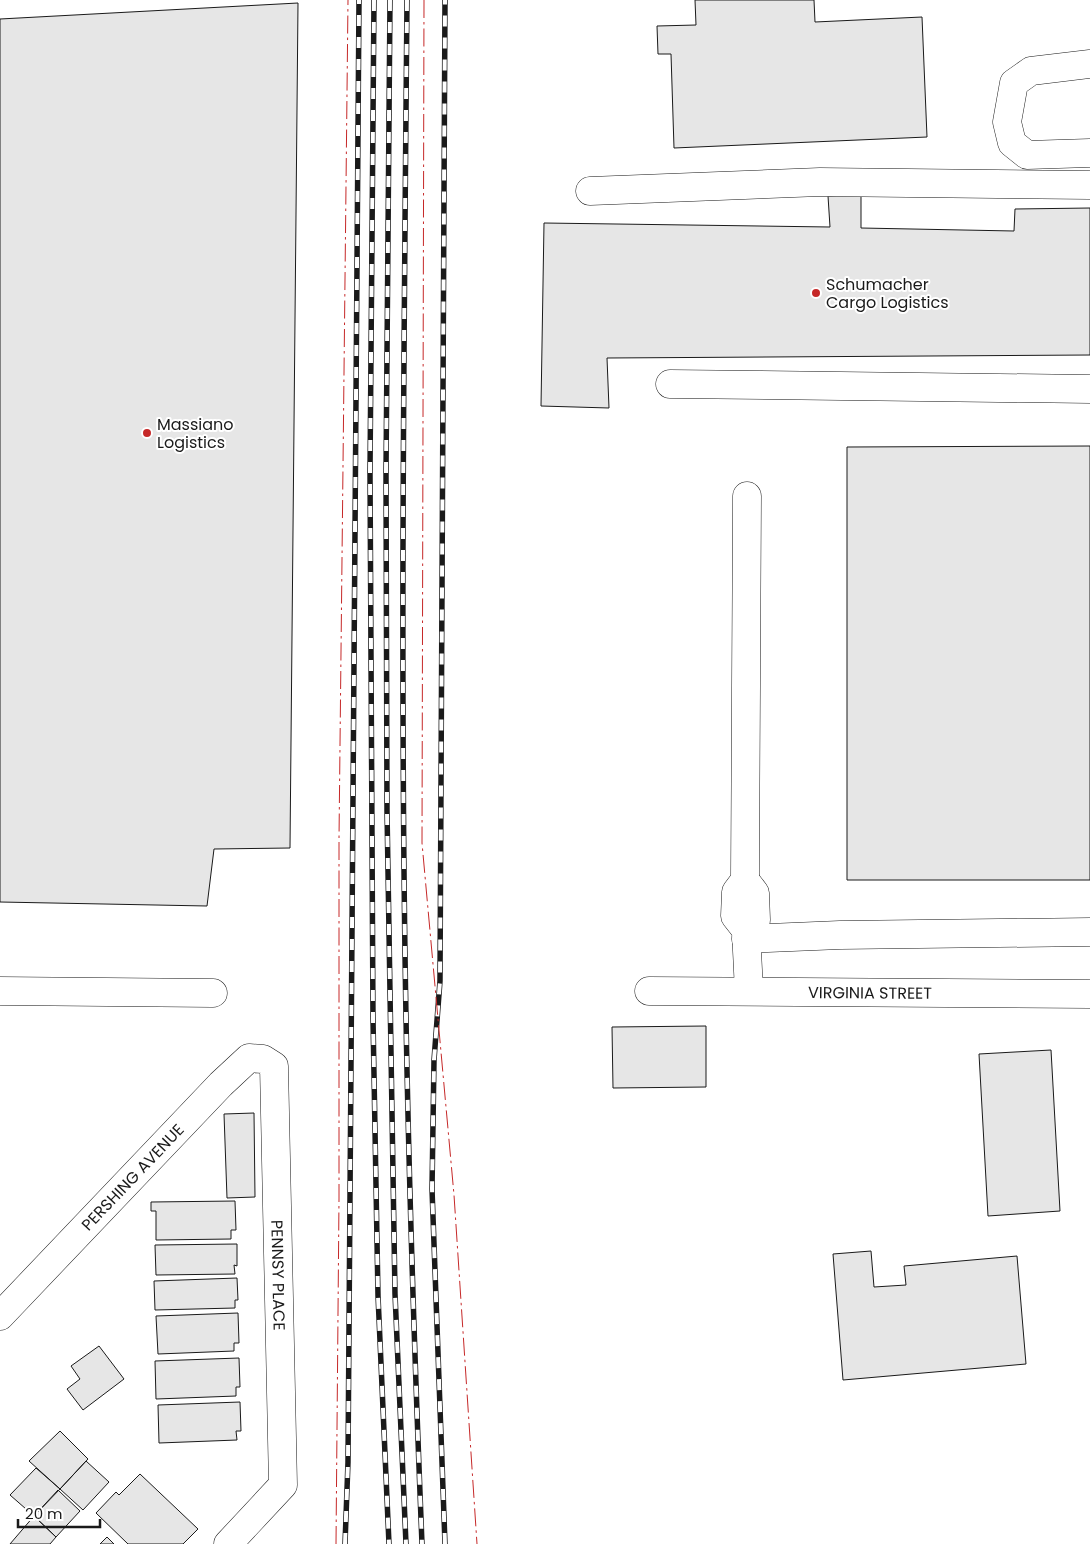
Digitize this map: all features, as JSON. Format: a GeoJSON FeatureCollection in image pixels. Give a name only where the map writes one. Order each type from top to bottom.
{"type":"FeatureCollection","features":[{"type":"Feature","properties":{"kind":"street"},"geometry":{"type":"LineString","coordinates":[[1090,64],[1031,70],[1014,83],[1007,122],[1012,143],[1027,155],[1090,153]]}},
{"type":"Feature","properties":{"kind":"street"},"geometry":{"type":"LineString","coordinates":[[590,191],[820,182],[1090,185]]}},
{"type":"Feature","properties":{"kind":"street"},"geometry":{"type":"LineString","coordinates":[[670,384],[1090,389]]}},
{"type":"Feature","properties":{"kind":"street"},"geometry":{"type":"LineString","coordinates":[[747,496],[745,880],[736,892],[735,916],[746,934],[748,991]]}},
{"type":"Feature","properties":{"kind":"street"},"geometry":{"type":"LineString","coordinates":[[746,934],[840,935],[1090,932]]}},
{"type":"Feature","properties":{"kind":"street"},"geometry":{"type":"LineString","coordinates":[[0,991],[213,993]]}},
{"type":"Feature","properties":{"kind":"street","name":"VIRGINIA STREET"},"geometry":{"type":"LineString","coordinates":[[650,991],[1090,994]]}},
{"type":"Feature","properties":{"kind":"street","name":"PERSHING AVENUE"},"geometry":{"type":"LineString","coordinates":[[0,1316],[248,1058],[263,1059],[274,1066]]}},
{"type":"Feature","properties":{"kind":"street","name":"PENNSY PLACE"},"geometry":{"type":"LineString","coordinates":[[228,1544],[283,1485],[274,1066]]}},
{"type":"Feature","properties":{"kind":"building"},"geometry":{"type":"Polygon","coordinates":[[[695,0],[814,0],[815,22],[922,17],[927,137],[674,148],[671,54],[658,54],[657,26],[696,25],[695,0]]]}},
{"type":"Feature","properties":{"kind":"building","name":"Massiano Logistics"},"geometry":{"type":"Polygon","coordinates":[[[298,3],[290,848],[214,849],[207,906],[0,902],[0,19],[298,3]]]}},
{"type":"Feature","properties":{"kind":"building","name":"Schumacher Cargo Logistics"},"geometry":{"type":"Polygon","coordinates":[[[861,194],[861,228],[1014,231],[1015,209],[1090,208],[1090,355],[607,358],[609,408],[541,406],[544,223],[830,227],[828,196],[861,194]]]}},
{"type":"Feature","properties":{"kind":"building"},"geometry":{"type":"Polygon","coordinates":[[[1090,446],[1090,880],[847,880],[847,447],[1090,446]]]}},
{"type":"Feature","properties":{"kind":"building"},"geometry":{"type":"Polygon","coordinates":[[[706,1026],[706,1087],[613,1088],[612,1027],[706,1026]]]}},
{"type":"Feature","properties":{"kind":"building"},"geometry":{"type":"Polygon","coordinates":[[[1051,1050],[1060,1211],[988,1216],[979,1054],[1051,1050]]]}},
{"type":"Feature","properties":{"kind":"building"},"geometry":{"type":"Polygon","coordinates":[[[254,1113],[255,1197],[227,1198],[224,1114],[254,1113]]]}},
{"type":"Feature","properties":{"kind":"building"},"geometry":{"type":"Polygon","coordinates":[[[235,1201],[236,1230],[231,1230],[231,1239],[156,1240],[156,1211],[151,1211],[151,1202],[235,1201]]]}},
{"type":"Feature","properties":{"kind":"building"},"geometry":{"type":"Polygon","coordinates":[[[237,1244],[237,1266],[234,1265],[235,1274],[156,1275],[155,1245],[237,1244]]]}},
{"type":"Feature","properties":{"kind":"building"},"geometry":{"type":"Polygon","coordinates":[[[871,1251],[874,1287],[906,1285],[904,1266],[1017,1256],[1026,1364],[843,1380],[833,1254],[871,1251]]]}},
{"type":"Feature","properties":{"kind":"building"},"geometry":{"type":"Polygon","coordinates":[[[237,1278],[238,1300],[235,1300],[235,1308],[155,1310],[154,1281],[237,1278]]]}},
{"type":"Feature","properties":{"kind":"building"},"geometry":{"type":"Polygon","coordinates":[[[238,1313],[239,1343],[234,1343],[234,1351],[158,1354],[156,1316],[238,1313]]]}},
{"type":"Feature","properties":{"kind":"building"},"geometry":{"type":"Polygon","coordinates":[[[99,1346],[124,1379],[83,1410],[67,1389],[80,1379],[71,1366],[99,1346]]]}},
{"type":"Feature","properties":{"kind":"building"},"geometry":{"type":"Polygon","coordinates":[[[239,1358],[240,1387],[236,1387],[236,1396],[156,1399],[155,1361],[239,1358]]]}},
{"type":"Feature","properties":{"kind":"building"},"geometry":{"type":"Polygon","coordinates":[[[240,1402],[241,1431],[236,1431],[237,1440],[159,1443],[158,1405],[240,1402]]]}},
{"type":"Feature","properties":{"kind":"building"},"geometry":{"type":"Polygon","coordinates":[[[60,1431],[88,1459],[60,1489],[29,1461],[60,1431]]]}},
{"type":"Feature","properties":{"kind":"building"},"geometry":{"type":"Polygon","coordinates":[[[86,1461],[109,1482],[83,1510],[60,1489],[86,1461]]]}},
{"type":"Feature","properties":{"kind":"building"},"geometry":{"type":"Polygon","coordinates":[[[36,1468],[60,1489],[34,1516],[10,1495],[36,1468]]]}},
{"type":"Feature","properties":{"kind":"building"},"geometry":{"type":"Polygon","coordinates":[[[140,1474],[198,1529],[183,1544],[128,1544],[96,1513],[116,1492],[119,1495],[140,1474]]]}},
{"type":"Feature","properties":{"kind":"building"},"geometry":{"type":"Polygon","coordinates":[[[58,1490],[80,1511],[56,1537],[34,1516],[58,1490]]]}},
{"type":"Feature","properties":{"kind":"building"},"geometry":{"type":"Polygon","coordinates":[[[34,1516],[56,1537],[50,1544],[10,1544],[34,1516]]]}},
{"type":"Feature","properties":{"kind":"building"},"geometry":{"type":"Polygon","coordinates":[[[107,1537],[114,1544],[100,1544],[107,1537]]]}},
{"type":"Feature","properties":{"kind":"railway"},"geometry":{"type":"LineString","coordinates":[[345,1544],[348,1462],[359,0]]}},
{"type":"Feature","properties":{"kind":"railway"},"geometry":{"type":"LineString","coordinates":[[374,0],[370,472],[373,1019],[378,1296],[389,1544]]}},
{"type":"Feature","properties":{"kind":"railway"},"geometry":{"type":"LineString","coordinates":[[390,0],[386,472],[387,811],[395,1294],[406,1544]]}},
{"type":"Feature","properties":{"kind":"railway"},"geometry":{"type":"LineString","coordinates":[[407,0],[403,508],[404,890],[407,1083],[422,1544]]}},
{"type":"Feature","properties":{"kind":"railway"},"geometry":{"type":"LineString","coordinates":[[445,0],[440,981],[434,1060],[432,1189],[445,1544]]}},
{"type":"Feature","properties":{"kind":"power"},"geometry":{"type":"LineString","coordinates":[[336,1544],[339,1199],[339,839],[348,0]]}},
{"type":"Feature","properties":{"kind":"power"},"geometry":{"type":"LineString","coordinates":[[424,0],[422,843],[454,1195],[477,1544]]}},
{"type":"Feature","properties":{"kind":"place","name":"Schumacher Cargo Logistics"},"geometry":{"type":"Point","coordinates":[816,293]}},
{"type":"Feature","properties":{"kind":"place","name":"Massiano Logistics"},"geometry":{"type":"Point","coordinates":[147,433]}}]}
